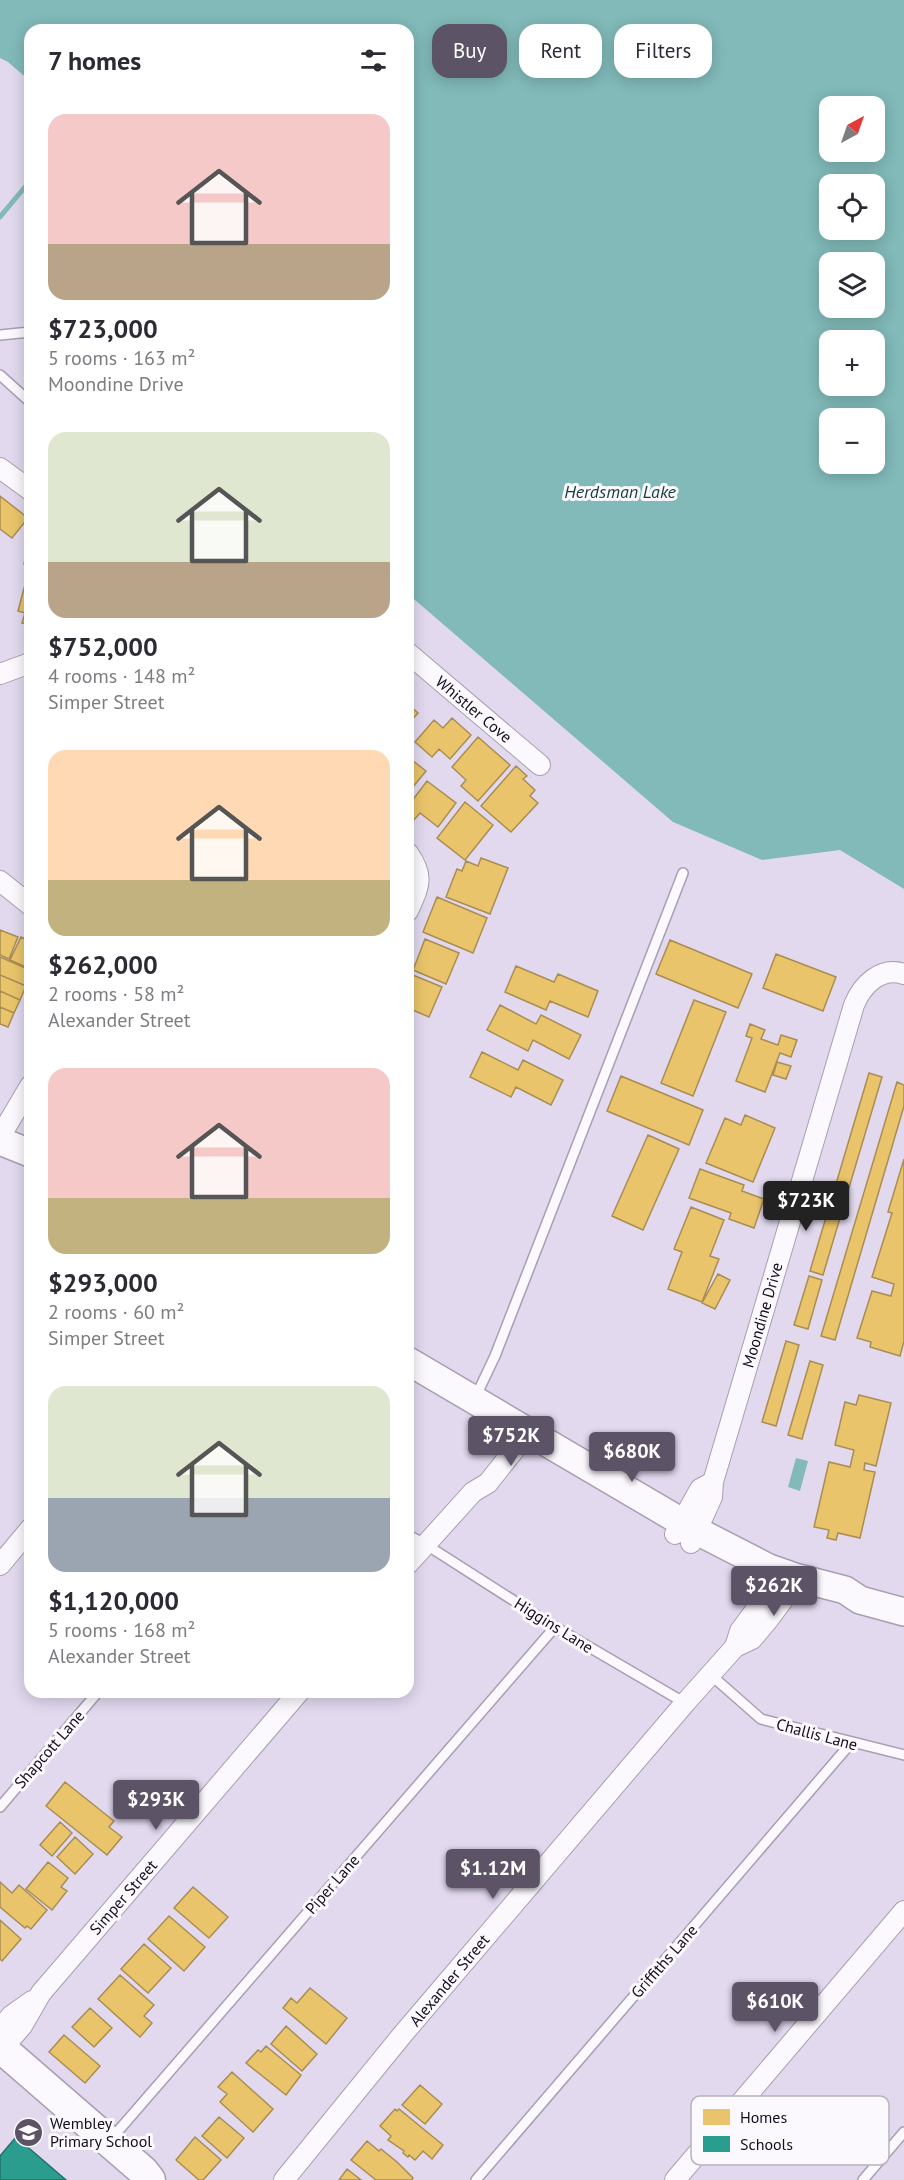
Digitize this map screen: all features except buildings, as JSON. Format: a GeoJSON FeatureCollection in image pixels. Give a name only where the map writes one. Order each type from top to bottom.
{"type":"FeatureCollection","features":[{"type":"Feature","properties":{"kind":"main road"},"geometry":{"type":"LineString","coordinates":[[0,1139],[24,1150]]}},
{"type":"Feature","properties":{"kind":"main road"},"geometry":{"type":"LineString","coordinates":[[414,1365],[474,1400],[519,1435]]}},
{"type":"Feature","properties":{"kind":"main road"},"geometry":{"type":"LineString","coordinates":[[414,1381],[519,1435],[686,1533],[745,1575],[784,1582],[841,1605],[860,1600],[904,1612]]}},
{"type":"Feature","properties":{"kind":"main road"},"geometry":{"type":"LineString","coordinates":[[0,2044],[151,2177]]}},
{"type":"Feature","properties":{"kind":"street"},"geometry":{"type":"LineString","coordinates":[[0,468],[24,486]]}},
{"type":"Feature","properties":{"kind":"street","name":"Whistler Cove"},"geometry":{"type":"LineString","coordinates":[[414,658],[540,765]]}},
{"type":"Feature","properties":{"kind":"street"},"geometry":{"type":"LineString","coordinates":[[0,674],[24,665]]}},
{"type":"Feature","properties":{"kind":"street"},"geometry":{"type":"LineString","coordinates":[[414,863],[419,871],[414,896]]}},
{"type":"Feature","properties":{"kind":"street"},"geometry":{"type":"LineString","coordinates":[[0,881],[24,900]]}},
{"type":"Feature","properties":{"kind":"street","name":"Moondine Drive"},"geometry":{"type":"LineString","coordinates":[[686,1533],[700,1489],[713,1482],[859,992],[880,974],[896,971],[904,974]]}},
{"type":"Feature","properties":{"kind":"street"},"geometry":{"type":"LineString","coordinates":[[0,1139],[24,1097]]}},
{"type":"Feature","properties":{"kind":"street"},"geometry":{"type":"LineString","coordinates":[[417,1540],[473,1492],[488,1483],[519,1435]]}},
{"type":"Feature","properties":{"kind":"street"},"geometry":{"type":"LineString","coordinates":[[0,1564],[24,1536]]}},
{"type":"Feature","properties":{"kind":"street","name":"Alexander Street"},"geometry":{"type":"LineString","coordinates":[[284,2180],[411,2026],[685,1703],[735,1647],[752,1639],[784,1582]]}},
{"type":"Feature","properties":{"kind":"street","name":"Simper Street"},"geometry":{"type":"LineString","coordinates":[[0,2044],[22,2026],[41,1994],[294,1698]]}},
{"type":"Feature","properties":{"kind":"street"},"geometry":{"type":"LineString","coordinates":[[747,2096],[904,1911]]}},
{"type":"Feature","properties":{"kind":"street"},"geometry":{"type":"LineString","coordinates":[[675,2180],[691,2161]]}},
{"type":"Feature","properties":{"kind":"lane"},"geometry":{"type":"LineString","coordinates":[[0,335],[24,333]]}},
{"type":"Feature","properties":{"kind":"lane"},"geometry":{"type":"LineString","coordinates":[[0,375],[24,397]]}},
{"type":"Feature","properties":{"kind":"lane"},"geometry":{"type":"LineString","coordinates":[[474,1400],[495,1356],[683,873]]}},
{"type":"Feature","properties":{"kind":"lane","name":"Higgins Lane"},"geometry":{"type":"LineString","coordinates":[[417,1540],[555,1627],[685,1703]]}},
{"type":"Feature","properties":{"kind":"lane","name":"Piper Lane"},"geometry":{"type":"LineString","coordinates":[[109,2141],[555,1627]]}},
{"type":"Feature","properties":{"kind":"lane","name":"Challis Lane"},"geometry":{"type":"LineString","coordinates":[[711,1674],[761,1719],[904,1755]]}},
{"type":"Feature","properties":{"kind":"lane","name":"Shapcott Lane"},"geometry":{"type":"LineString","coordinates":[[0,1807],[93,1698]]}},
{"type":"Feature","properties":{"kind":"lane","name":"Griffiths Lane"},"geometry":{"type":"LineString","coordinates":[[476,2180],[851,1743]]}},
{"type":"Feature","properties":{"kind":"lane"},"geometry":{"type":"LineString","coordinates":[[889,2150],[904,2132]]}},
{"type":"Feature","properties":{"kind":"lane"},"geometry":{"type":"LineString","coordinates":[[863,2180],[876,2165]]}},
{"type":"Feature","properties":{"kind":"water","name":"Herdsman Lake"},"geometry":{"type":"Polygon","coordinates":[[[0,0],[904,0],[904,889],[840,850],[762,860],[673,822],[414,599],[414,24],[24,24],[24,76],[0,58],[0,0]]]}},
{"type":"Feature","properties":{"kind":"water"},"geometry":{"type":"Polygon","coordinates":[[[796,1458],[808,1461],[800,1491],[788,1487],[796,1458]]]}},
{"type":"Feature","properties":{"kind":"waterway"},"geometry":{"type":"LineString","coordinates":[[0,217],[24,188]]}},
{"type":"Feature","properties":{"kind":"place","name":"Wembley Primary School"},"geometry":{"type":"Point","coordinates":[29,2132]}}]}
